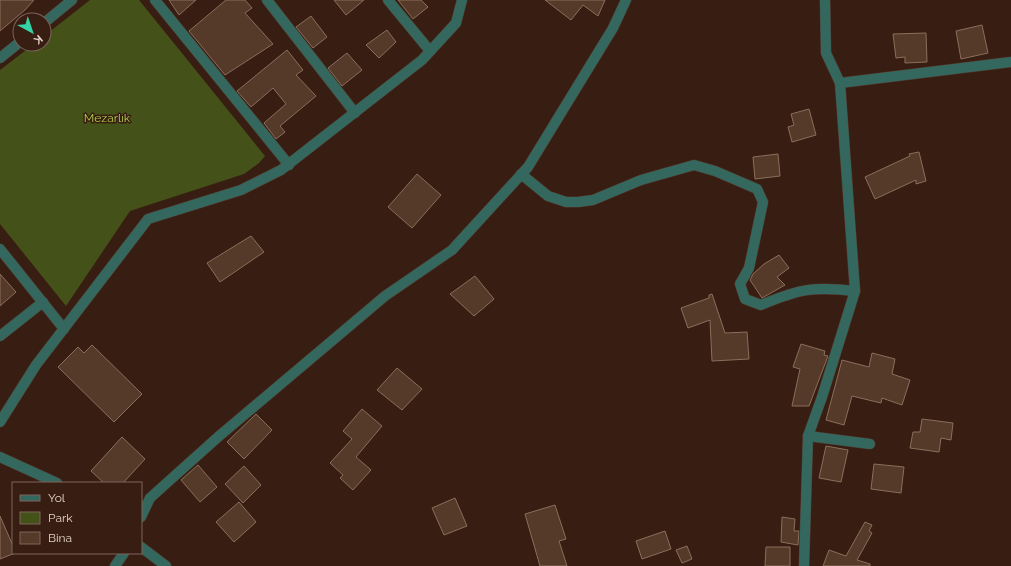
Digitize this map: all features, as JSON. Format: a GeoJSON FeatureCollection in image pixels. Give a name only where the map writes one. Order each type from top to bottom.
{"type":"FeatureCollection","features":[{"type":"Feature","properties":{"kind":"street"},"geometry":{"type":"LineString","coordinates":[[52,16],[72,0]]}},
{"type":"Feature","properties":{"kind":"street"},"geometry":{"type":"LineString","coordinates":[[155,0],[289,164]]}},
{"type":"Feature","properties":{"kind":"street"},"geometry":{"type":"LineString","coordinates":[[267,0],[355,113]]}},
{"type":"Feature","properties":{"kind":"street"},"geometry":{"type":"LineString","coordinates":[[388,0],[430,51]]}},
{"type":"Feature","properties":{"kind":"street"},"geometry":{"type":"LineString","coordinates":[[0,422],[36,365],[148,219],[241,190],[281,170],[422,60],[456,22],[462,0]]}},
{"type":"Feature","properties":{"kind":"street"},"geometry":{"type":"LineString","coordinates":[[142,515],[150,498],[224,432],[385,296],[452,250],[528,167],[613,28],[626,0]]}},
{"type":"Feature","properties":{"kind":"street"},"geometry":{"type":"LineString","coordinates":[[804,566],[808,436],[855,291],[847,198],[840,83],[826,53],[825,0]]}},
{"type":"Feature","properties":{"kind":"street"},"geometry":{"type":"LineString","coordinates":[[0,58],[12,48]]}},
{"type":"Feature","properties":{"kind":"street"},"geometry":{"type":"LineString","coordinates":[[840,83],[1011,62]]}},
{"type":"Feature","properties":{"kind":"street"},"geometry":{"type":"LineString","coordinates":[[521,174],[548,196],[566,202],[578,202],[593,200],[661,173],[694,165],[715,171],[757,189],[763,202],[749,268],[740,284],[745,299],[761,305],[791,293],[811,288],[855,291]]}},
{"type":"Feature","properties":{"kind":"street"},"geometry":{"type":"LineString","coordinates":[[0,249],[64,329]]}},
{"type":"Feature","properties":{"kind":"street"},"geometry":{"type":"LineString","coordinates":[[0,336],[42,302]]}},
{"type":"Feature","properties":{"kind":"street"},"geometry":{"type":"LineString","coordinates":[[808,436],[870,444]]}},
{"type":"Feature","properties":{"kind":"street"},"geometry":{"type":"LineString","coordinates":[[0,457],[55,482]]}},
{"type":"Feature","properties":{"kind":"street"},"geometry":{"type":"LineString","coordinates":[[142,548],[166,566]]}},
{"type":"Feature","properties":{"kind":"street"},"geometry":{"type":"LineString","coordinates":[[116,566],[123,554]]}},
{"type":"Feature","properties":{"kind":"green space","name":"Mezarlık"},"geometry":{"type":"Polygon","coordinates":[[[90,0],[139,0],[265,156],[259,163],[244,174],[130,211],[66,306],[0,224],[0,70],[24,52],[52,52],[52,30],[90,0]]]}},
{"type":"Feature","properties":{"kind":"building"},"geometry":{"type":"Polygon","coordinates":[[[0,0],[34,0],[23,12],[12,12],[12,21],[0,31],[0,0]]]}},
{"type":"Feature","properties":{"kind":"building"},"geometry":{"type":"Polygon","coordinates":[[[169,0],[196,0],[179,15],[169,0]]]}},
{"type":"Feature","properties":{"kind":"building"},"geometry":{"type":"Polygon","coordinates":[[[226,0],[245,0],[252,8],[245,13],[273,44],[225,75],[189,31],[226,0]]]}},
{"type":"Feature","properties":{"kind":"building"},"geometry":{"type":"Polygon","coordinates":[[[334,0],[364,0],[346,15],[334,0]]]}},
{"type":"Feature","properties":{"kind":"building"},"geometry":{"type":"Polygon","coordinates":[[[398,0],[421,0],[428,7],[413,19],[398,0]]]}},
{"type":"Feature","properties":{"kind":"building"},"geometry":{"type":"Polygon","coordinates":[[[545,0],[605,0],[598,16],[583,5],[571,20],[545,0]]]}},
{"type":"Feature","properties":{"kind":"building"},"geometry":{"type":"Polygon","coordinates":[[[311,16],[327,37],[313,48],[296,27],[311,16]]]}},
{"type":"Feature","properties":{"kind":"building"},"geometry":{"type":"Polygon","coordinates":[[[982,25],[988,53],[961,59],[956,31],[982,25]]]}},
{"type":"Feature","properties":{"kind":"building"},"geometry":{"type":"Polygon","coordinates":[[[387,30],[396,42],[379,58],[366,45],[387,30]]]}},
{"type":"Feature","properties":{"kind":"building"},"geometry":{"type":"Polygon","coordinates":[[[926,33],[927,62],[905,63],[905,57],[896,58],[893,34],[926,33]]]}},
{"type":"Feature","properties":{"kind":"building"},"geometry":{"type":"Polygon","coordinates":[[[287,50],[303,70],[296,75],[316,96],[280,126],[285,132],[276,139],[264,123],[286,104],[273,88],[251,107],[237,91],[287,50]]]}},
{"type":"Feature","properties":{"kind":"building"},"geometry":{"type":"Polygon","coordinates":[[[347,53],[362,70],[342,86],[328,68],[347,53]]]}},
{"type":"Feature","properties":{"kind":"building"},"geometry":{"type":"Polygon","coordinates":[[[809,109],[816,135],[792,142],[788,127],[794,125],[791,114],[809,109]]]}},
{"type":"Feature","properties":{"kind":"building"},"geometry":{"type":"Polygon","coordinates":[[[919,152],[926,181],[916,184],[916,180],[875,199],[865,177],[910,156],[909,154],[919,152]]]}},
{"type":"Feature","properties":{"kind":"building"},"geometry":{"type":"Polygon","coordinates":[[[778,154],[780,176],[755,179],[753,157],[778,154]]]}},
{"type":"Feature","properties":{"kind":"building"},"geometry":{"type":"Polygon","coordinates":[[[417,174],[441,195],[412,228],[388,207],[417,174]]]}},
{"type":"Feature","properties":{"kind":"building"},"geometry":{"type":"Polygon","coordinates":[[[251,236],[264,252],[220,282],[207,263],[251,236]]]}},
{"type":"Feature","properties":{"kind":"building"},"geometry":{"type":"Polygon","coordinates":[[[779,255],[789,268],[777,277],[785,285],[762,298],[750,280],[753,274],[764,264],[779,255]]]}},
{"type":"Feature","properties":{"kind":"building"},"geometry":{"type":"Polygon","coordinates":[[[0,274],[16,292],[0,306],[0,274]]]}},
{"type":"Feature","properties":{"kind":"building"},"geometry":{"type":"Polygon","coordinates":[[[475,276],[494,299],[474,316],[450,294],[475,276]]]}},
{"type":"Feature","properties":{"kind":"building"},"geometry":{"type":"Polygon","coordinates":[[[712,294],[725,333],[747,332],[749,359],[712,361],[710,320],[688,328],[681,308],[709,298],[709,295],[712,294]]]}},
{"type":"Feature","properties":{"kind":"building"},"geometry":{"type":"Polygon","coordinates":[[[801,344],[825,351],[824,355],[828,356],[809,406],[792,406],[800,369],[793,367],[801,344]]]}},
{"type":"Feature","properties":{"kind":"building"},"geometry":{"type":"Polygon","coordinates":[[[92,345],[142,394],[114,422],[58,367],[78,347],[84,353],[92,345]]]}},
{"type":"Feature","properties":{"kind":"building"},"geometry":{"type":"Polygon","coordinates":[[[872,353],[895,359],[892,374],[910,380],[902,405],[882,398],[881,403],[852,396],[844,425],[826,420],[842,360],[869,367],[872,353]]]}},
{"type":"Feature","properties":{"kind":"building"},"geometry":{"type":"Polygon","coordinates":[[[397,368],[422,389],[402,410],[377,390],[397,368]]]}},
{"type":"Feature","properties":{"kind":"building"},"geometry":{"type":"Polygon","coordinates":[[[362,409],[382,426],[356,457],[371,470],[353,490],[340,478],[343,475],[330,463],[352,439],[343,431],[362,409]]]}},
{"type":"Feature","properties":{"kind":"building"},"geometry":{"type":"Polygon","coordinates":[[[256,414],[272,430],[244,459],[227,442],[256,414]]]}},
{"type":"Feature","properties":{"kind":"building"},"geometry":{"type":"Polygon","coordinates":[[[922,419],[953,423],[951,440],[941,438],[939,452],[910,448],[913,432],[920,432],[922,419]]]}},
{"type":"Feature","properties":{"kind":"building"},"geometry":{"type":"Polygon","coordinates":[[[122,437],[145,459],[124,482],[103,482],[91,471],[122,437]]]}},
{"type":"Feature","properties":{"kind":"building"},"geometry":{"type":"Polygon","coordinates":[[[826,446],[848,450],[841,482],[819,478],[826,446]]]}},
{"type":"Feature","properties":{"kind":"building"},"geometry":{"type":"Polygon","coordinates":[[[874,464],[904,467],[901,493],[871,489],[874,464]]]}},
{"type":"Feature","properties":{"kind":"building"},"geometry":{"type":"Polygon","coordinates":[[[198,465],[217,487],[200,502],[181,480],[198,465]]]}},
{"type":"Feature","properties":{"kind":"building"},"geometry":{"type":"Polygon","coordinates":[[[244,466],[261,485],[243,503],[225,484],[244,466]]]}},
{"type":"Feature","properties":{"kind":"building"},"geometry":{"type":"Polygon","coordinates":[[[455,498],[467,526],[444,535],[432,508],[455,498]]]}},
{"type":"Feature","properties":{"kind":"building"},"geometry":{"type":"Polygon","coordinates":[[[239,502],[256,522],[234,542],[216,522],[239,502]]]}},
{"type":"Feature","properties":{"kind":"building"},"geometry":{"type":"Polygon","coordinates":[[[555,505],[566,539],[559,541],[567,566],[540,566],[525,514],[555,505]]]}},
{"type":"Feature","properties":{"kind":"building"},"geometry":{"type":"Polygon","coordinates":[[[0,516],[12,544],[12,554],[0,559],[0,516]]]}},
{"type":"Feature","properties":{"kind":"building"},"geometry":{"type":"Polygon","coordinates":[[[782,517],[795,519],[794,531],[799,531],[798,545],[781,542],[782,517]]]}},
{"type":"Feature","properties":{"kind":"building"},"geometry":{"type":"Polygon","coordinates":[[[865,522],[872,525],[869,531],[872,533],[857,560],[870,564],[870,566],[823,566],[829,550],[846,556],[865,522]]]}},
{"type":"Feature","properties":{"kind":"building"},"geometry":{"type":"Polygon","coordinates":[[[665,531],[671,549],[642,559],[636,541],[665,531]]]}},
{"type":"Feature","properties":{"kind":"building"},"geometry":{"type":"Polygon","coordinates":[[[687,546],[692,559],[682,563],[676,550],[687,546]]]}},
{"type":"Feature","properties":{"kind":"building"},"geometry":{"type":"Polygon","coordinates":[[[766,547],[790,547],[790,566],[765,566],[766,547]]]}}]}
